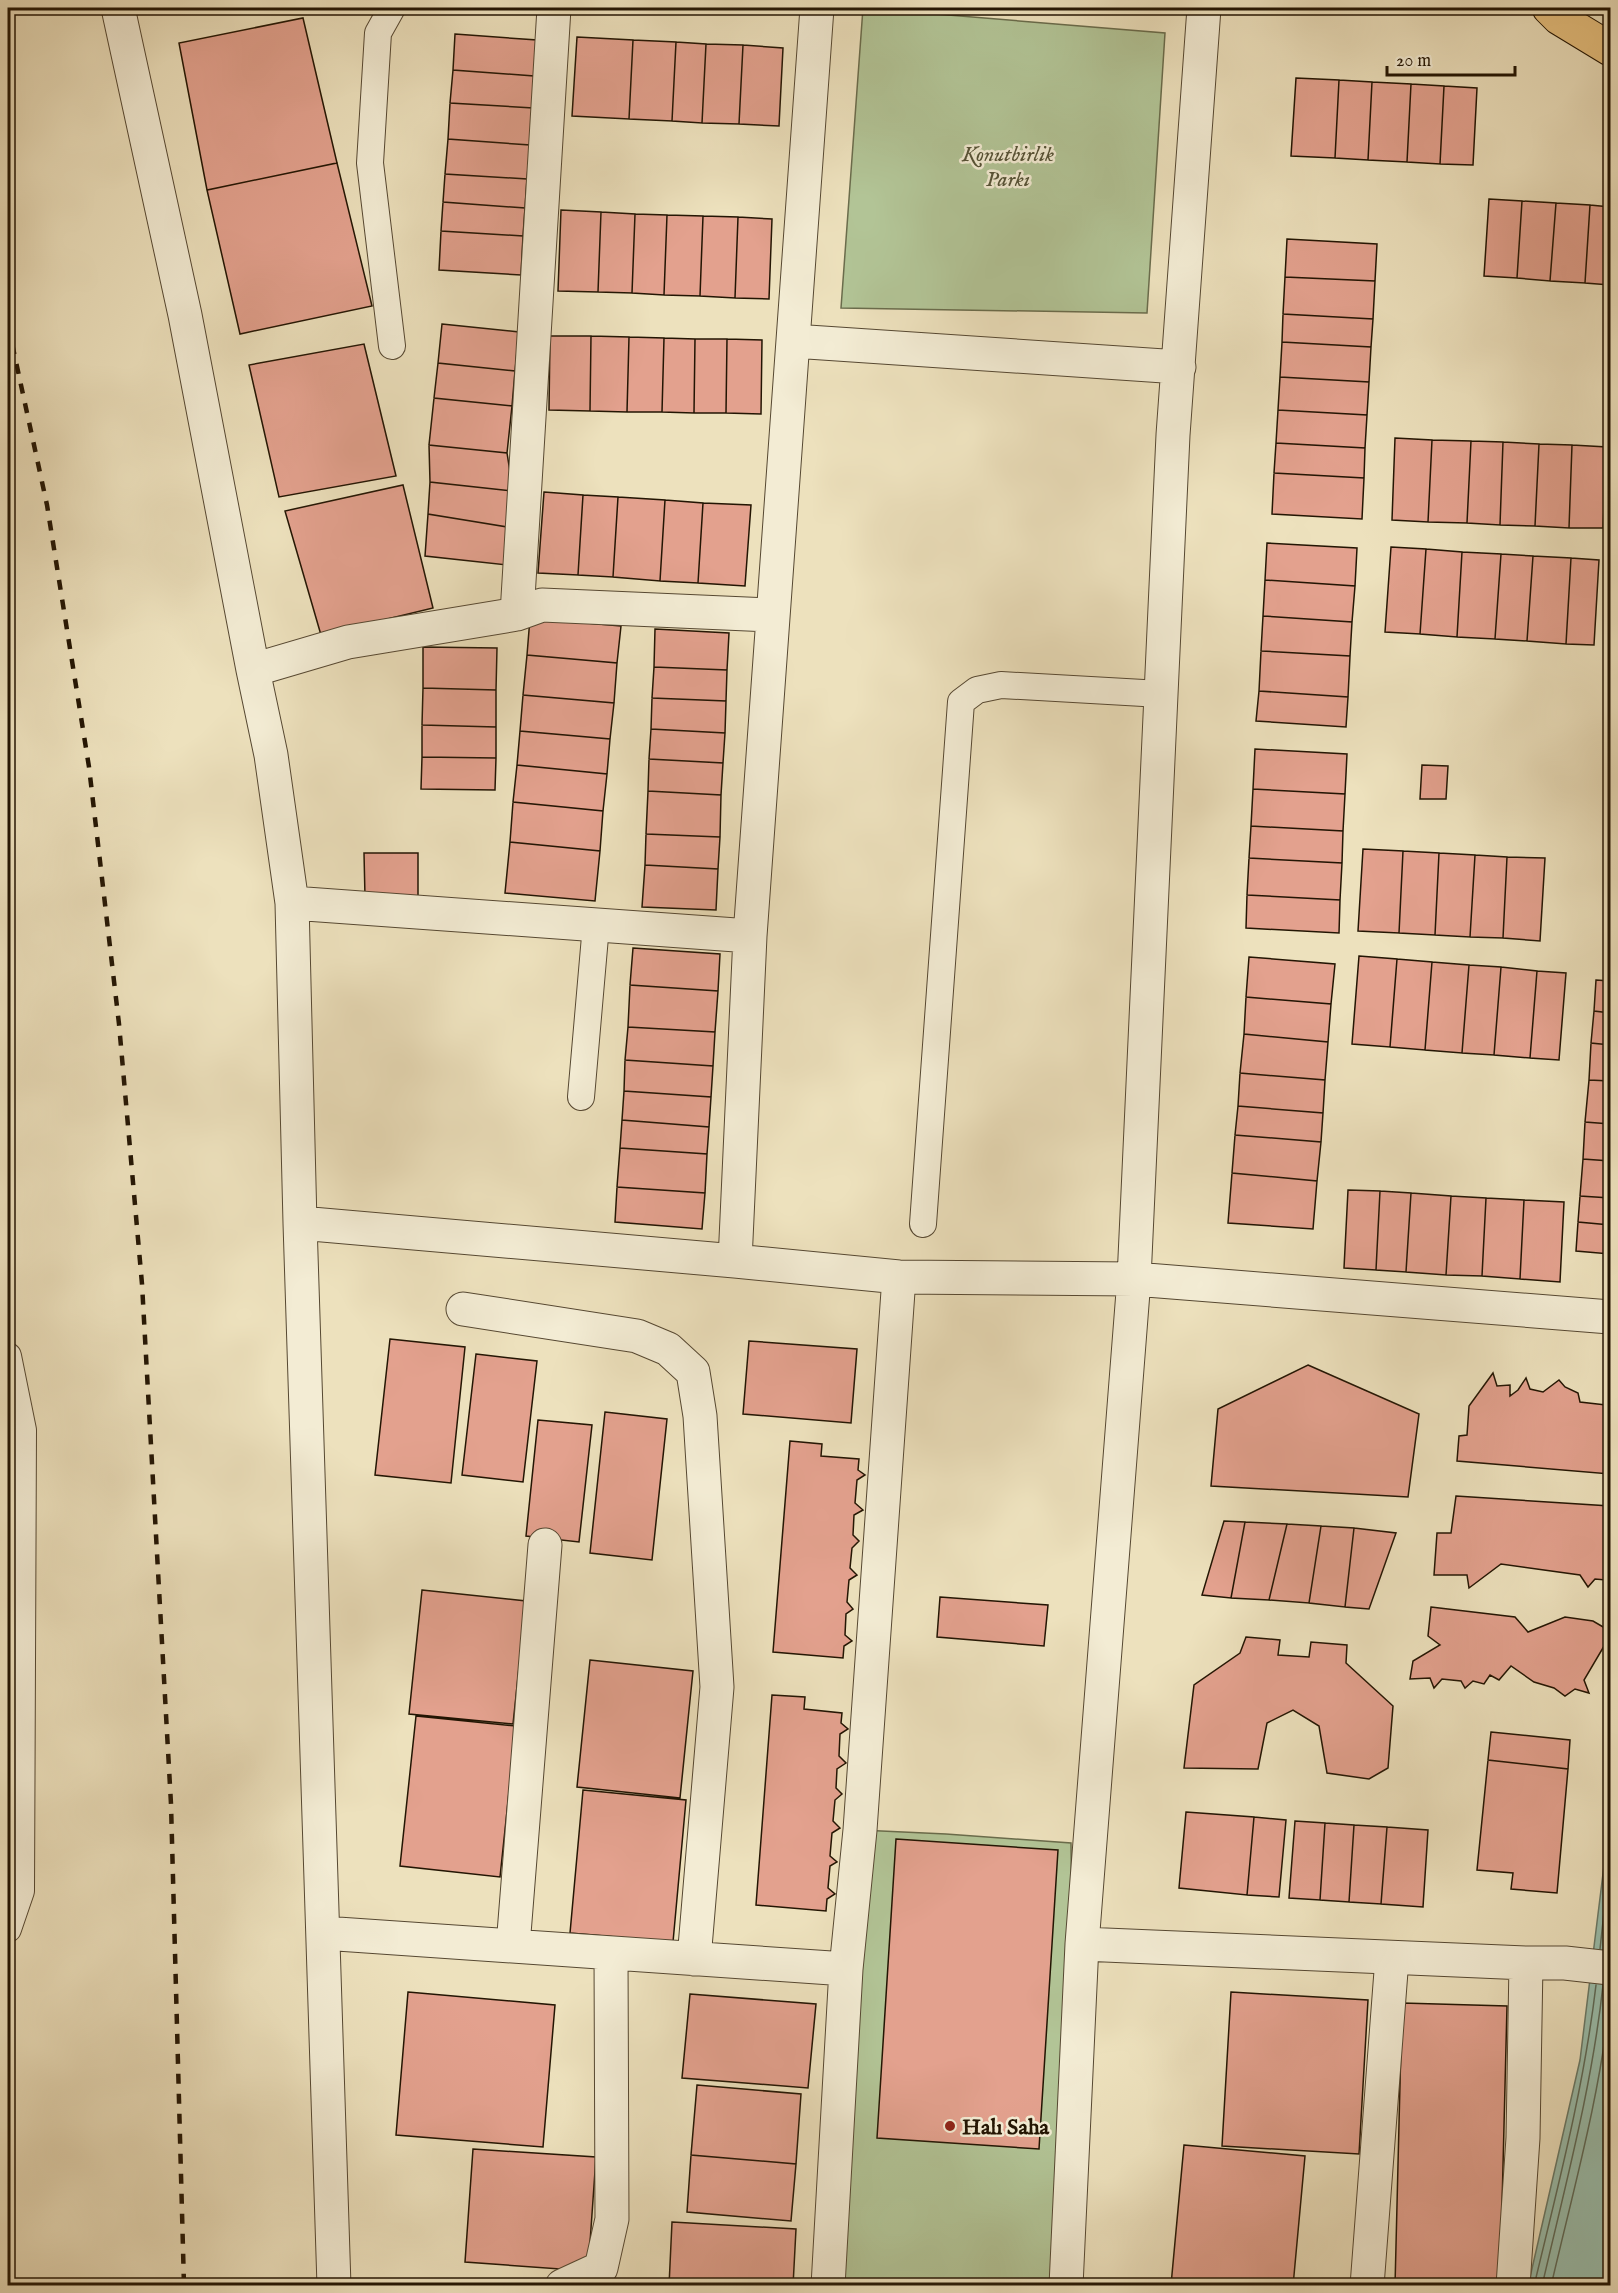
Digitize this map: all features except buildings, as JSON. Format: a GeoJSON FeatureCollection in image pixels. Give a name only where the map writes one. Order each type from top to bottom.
{"type":"FeatureCollection","features":[{"type":"Feature","properties":{"kind":"main road"},"geometry":{"type":"LineString","coordinates":[[1549,8],[1559,18],[1611,49]]}},
{"type":"Feature","properties":{"kind":"street"},"geometry":{"type":"LineString","coordinates":[[118,8],[185,315],[271,755],[292,903],[334,2286]]}},
{"type":"Feature","properties":{"kind":"street"},"geometry":{"type":"LineString","coordinates":[[517,614],[554,8]]}},
{"type":"Feature","properties":{"kind":"street"},"geometry":{"type":"LineString","coordinates":[[735,1261],[750,936],[817,8]]}},
{"type":"Feature","properties":{"kind":"street"},"geometry":{"type":"LineString","coordinates":[[1066,2286],[1082,1944],[1134,1279],[1173,435],[1204,8]]}},
{"type":"Feature","properties":{"kind":"street"},"geometry":{"type":"LineString","coordinates":[[793,341],[1179,367]]}},
{"type":"Feature","properties":{"kind":"street"},"geometry":{"type":"LineString","coordinates":[[253,670],[348,642],[517,614],[542,605],[772,615]]}},
{"type":"Feature","properties":{"kind":"street"},"geometry":{"type":"LineString","coordinates":[[292,903],[750,936]]}},
{"type":"Feature","properties":{"kind":"street"},"geometry":{"type":"LineString","coordinates":[[300,1223],[899,1277],[1134,1279],[1611,1317]]}},
{"type":"Feature","properties":{"kind":"street"},"geometry":{"type":"LineString","coordinates":[[828,2286],[846,1969],[860,1830],[899,1277]]}},
{"type":"Feature","properties":{"kind":"street"},"geometry":{"type":"LineString","coordinates":[[463,1309],[637,1336],[668,1349],[693,1372],[700,1416],[717,1687],[694,1959]]}},
{"type":"Feature","properties":{"kind":"street"},"geometry":{"type":"LineString","coordinates":[[513,1946],[545,1545]]}},
{"type":"Feature","properties":{"kind":"street"},"geometry":{"type":"LineString","coordinates":[[323,1933],[846,1969]]}},
{"type":"Feature","properties":{"kind":"street"},"geometry":{"type":"LineString","coordinates":[[1082,1944],[1392,1958],[1565,1963],[1611,1968]]}},
{"type":"Feature","properties":{"kind":"street"},"geometry":{"type":"LineString","coordinates":[[561,2286],[601,2268],[612,2219],[611,1953]]}},
{"type":"Feature","properties":{"kind":"street"},"geometry":{"type":"LineString","coordinates":[[1367,2286],[1392,1958]]}},
{"type":"Feature","properties":{"kind":"street"},"geometry":{"type":"LineString","coordinates":[[1513,2286],[1523,2138],[1526,1963]]}},
{"type":"Feature","properties":{"kind":"lane"},"geometry":{"type":"LineString","coordinates":[[392,8],[378,33],[370,163],[392,346]]}},
{"type":"Feature","properties":{"kind":"lane"},"geometry":{"type":"LineString","coordinates":[[923,1224],[961,702],[977,690],[1001,685],[1161,694]]}},
{"type":"Feature","properties":{"kind":"lane"},"geometry":{"type":"LineString","coordinates":[[581,1097],[596,925]]}},
{"type":"Feature","properties":{"kind":"lane"},"geometry":{"type":"LineString","coordinates":[[8,1356],[23,1430],[21,1892],[8,1929]]}},
{"type":"Feature","properties":{"kind":"green space","name":"Konutbirlik Parkı"},"geometry":{"type":"Polygon","coordinates":[[[863,8],[1165,33],[1147,313],[841,308],[863,8]]]}},
{"type":"Feature","properties":{"kind":"green space","name":"Halı Saha"},"geometry":{"type":"Polygon","coordinates":[[[860,1830],[1071,1843],[1072,1928],[1051,2285],[828,2286],[860,1830]]]}},
{"type":"Feature","properties":{"kind":"water"},"geometry":{"type":"Polygon","coordinates":[[[1610,1817],[1610,2285],[1528,2286],[1580,2060],[1610,1817]]]}},
{"type":"Feature","properties":{"kind":"railway"},"geometry":{"type":"LineString","coordinates":[[8,325],[47,505],[89,767],[119,1024],[142,1284],[171,1804],[184,2286]]}},
{"type":"Feature","properties":{"kind":"place","name":"Halı Saha"},"geometry":{"type":"Point","coordinates":[950,2126]}}]}
